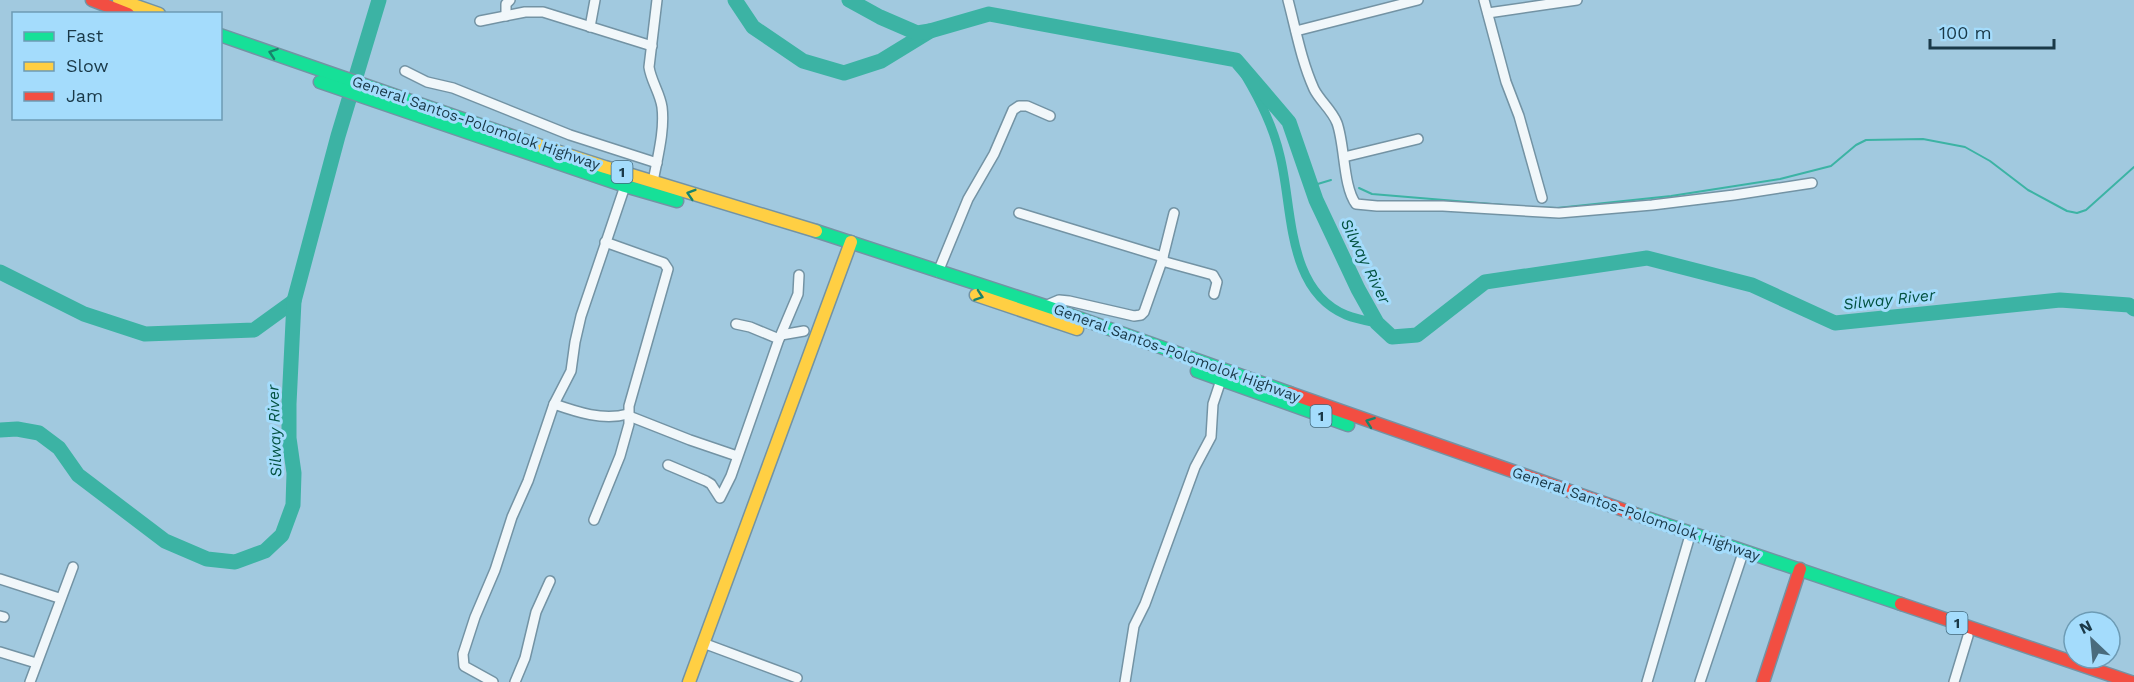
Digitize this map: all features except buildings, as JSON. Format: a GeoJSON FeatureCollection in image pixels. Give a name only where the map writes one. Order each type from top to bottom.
{"type":"FeatureCollection","features":[{"type":"Feature","properties":{"kind":"main road"},"geometry":{"type":"LineString","coordinates":[[92,0],[123,12]]}},
{"type":"Feature","properties":{"kind":"main road"},"geometry":{"type":"LineString","coordinates":[[119,0],[153,12]]}},
{"type":"Feature","properties":{"kind":"main road","name":"1"},"geometry":{"type":"LineString","coordinates":[[222,36],[323,77],[625,186],[850,247],[1143,350],[1265,397],[2131,682]]}},
{"type":"Feature","properties":{"kind":"main road","name":"1"},"geometry":{"type":"LineString","coordinates":[[222,47],[323,77]]}},
{"type":"Feature","properties":{"kind":"main road","name":"General Santos-Polomolok Highway"},"geometry":{"type":"LineString","coordinates":[[377,97],[653,182],[850,247],[1045,306],[1690,536]]}},
{"type":"Feature","properties":{"kind":"main road"},"geometry":{"type":"LineString","coordinates":[[689,682],[850,247]]}},
{"type":"Feature","properties":{"kind":"main road"},"geometry":{"type":"LineString","coordinates":[[1763,682],[1799,573]]}},
{"type":"Feature","properties":{"kind":"main road","name":"1"},"geometry":{"type":"LineString","coordinates":[[1799,573],[1968,636],[2103,682]]}},
{"type":"Feature","properties":{"kind":"street"},"geometry":{"type":"LineString","coordinates":[[506,16],[506,4],[510,0]]}},
{"type":"Feature","properties":{"kind":"street"},"geometry":{"type":"LineString","coordinates":[[590,27],[595,0]]}},
{"type":"Feature","properties":{"kind":"street"},"geometry":{"type":"LineString","coordinates":[[653,182],[662,107],[649,67],[657,0]]}},
{"type":"Feature","properties":{"kind":"street"},"geometry":{"type":"LineString","coordinates":[[1288,0],[1302,58],[1316,92],[1337,123],[1350,193],[1354,202],[1359,205],[1443,206],[1558,213],[1652,206],[1812,183]]}},
{"type":"Feature","properties":{"kind":"street"},"geometry":{"type":"LineString","coordinates":[[1296,31],[1418,0]]}},
{"type":"Feature","properties":{"kind":"street"},"geometry":{"type":"LineString","coordinates":[[1484,0],[1506,82],[1522,125],[1542,198]]}},
{"type":"Feature","properties":{"kind":"street"},"geometry":{"type":"LineString","coordinates":[[1488,13],[1577,0]]}},
{"type":"Feature","properties":{"kind":"street"},"geometry":{"type":"LineString","coordinates":[[480,21],[525,12],[543,12],[652,46]]}},
{"type":"Feature","properties":{"kind":"street"},"geometry":{"type":"LineString","coordinates":[[405,71],[427,82],[453,88],[570,135],[657,163]]}},
{"type":"Feature","properties":{"kind":"street"},"geometry":{"type":"LineString","coordinates":[[938,272],[968,200],[994,154],[1013,110],[1019,106],[1027,106],[1050,116]]}},
{"type":"Feature","properties":{"kind":"street"},"geometry":{"type":"LineString","coordinates":[[1344,157],[1418,139]]}},
{"type":"Feature","properties":{"kind":"street"},"geometry":{"type":"LineString","coordinates":[[493,682],[464,666],[463,654],[474,617],[495,570],[554,404],[571,371],[581,316],[625,186]]}},
{"type":"Feature","properties":{"kind":"street"},"geometry":{"type":"LineString","coordinates":[[1019,213],[1213,275],[1217,282],[1214,294]]}},
{"type":"Feature","properties":{"kind":"street"},"geometry":{"type":"LineString","coordinates":[[1045,306],[1059,300],[1134,316],[1141,315],[1162,259],[1174,213]]}},
{"type":"Feature","properties":{"kind":"street"},"geometry":{"type":"LineString","coordinates":[[594,520],[620,456],[629,424],[628,415],[668,269],[664,263],[605,242]]}},
{"type":"Feature","properties":{"kind":"street"},"geometry":{"type":"LineString","coordinates":[[668,465],[711,484],[719,501],[731,476],[780,337],[798,294],[799,275]]}},
{"type":"Feature","properties":{"kind":"street"},"geometry":{"type":"LineString","coordinates":[[736,324],[780,337],[804,331]]}},
{"type":"Feature","properties":{"kind":"street"},"geometry":{"type":"LineString","coordinates":[[1125,682],[1134,626],[1145,604],[1195,467],[1211,437],[1213,404],[1221,380]]}},
{"type":"Feature","properties":{"kind":"street"},"geometry":{"type":"LineString","coordinates":[[554,404],[582,413],[606,417],[628,415],[737,456]]}},
{"type":"Feature","properties":{"kind":"street"},"geometry":{"type":"LineString","coordinates":[[1647,682],[1690,536]]}},
{"type":"Feature","properties":{"kind":"street"},"geometry":{"type":"LineString","coordinates":[[1700,682],[1742,554]]}},
{"type":"Feature","properties":{"kind":"street"},"geometry":{"type":"LineString","coordinates":[[30,682],[59,598],[73,567]]}},
{"type":"Feature","properties":{"kind":"street"},"geometry":{"type":"LineString","coordinates":[[0,579],[59,598]]}},
{"type":"Feature","properties":{"kind":"street"},"geometry":{"type":"LineString","coordinates":[[515,682],[525,658],[536,612],[550,581]]}},
{"type":"Feature","properties":{"kind":"street"},"geometry":{"type":"LineString","coordinates":[[1954,682],[1968,636]]}},
{"type":"Feature","properties":{"kind":"street"},"geometry":{"type":"LineString","coordinates":[[703,643],[797,678]]}},
{"type":"Feature","properties":{"kind":"street"},"geometry":{"type":"LineString","coordinates":[[0,652],[36,663]]}},
{"type":"Feature","properties":{"kind":"waterway","name":"Silway River"},"geometry":{"type":"LineString","coordinates":[[0,430],[17,429],[39,433],[59,448],[78,475],[165,541],[207,559],[235,562],[265,551],[282,535],[293,505],[294,473],[289,438],[289,404],[294,301],[338,136],[379,0]]}},
{"type":"Feature","properties":{"kind":"waterway","name":"Silway River"},"geometry":{"type":"LineString","coordinates":[[735,0],[753,27],[803,61],[844,73],[881,61],[930,31],[989,14],[1236,60],[1289,122],[1316,200],[1358,289],[1377,323],[1392,337],[1417,335],[1485,282],[1647,258],[1752,285],[1835,323],[2060,300],[2129,305],[2134,309]]}},
{"type":"Feature","properties":{"kind":"waterway"},"geometry":{"type":"LineString","coordinates":[[849,0],[917,33],[930,31]]}},
{"type":"Feature","properties":{"kind":"waterway"},"geometry":{"type":"LineString","coordinates":[[1236,60],[1268,118],[1280,156],[1295,246],[1312,287],[1326,303],[1346,315],[1377,323]]}},
{"type":"Feature","properties":{"kind":"waterway"},"geometry":{"type":"LineString","coordinates":[[1531,207],[1557,208],[1671,196],[1780,179],[1831,166],[1856,145],[1866,140],[1923,139],[1965,147],[1990,161],[2028,190],[2067,211],[2077,213],[2086,210],[2134,167]]}},
{"type":"Feature","properties":{"kind":"waterway"},"geometry":{"type":"LineString","coordinates":[[1311,186],[1331,180]]}},
{"type":"Feature","properties":{"kind":"waterway"},"geometry":{"type":"LineString","coordinates":[[1359,188],[1372,194],[1516,206]]}},
{"type":"Feature","properties":{"kind":"waterway"},"geometry":{"type":"LineString","coordinates":[[0,272],[84,314],[145,334],[254,330],[294,301]]}},
{"type":"Feature","properties":{"kind":"traffic: fast"},"geometry":{"type":"LineString","coordinates":[[222,36],[526,141]]}},
{"type":"Feature","properties":{"kind":"traffic: fast"},"geometry":{"type":"LineString","coordinates":[[320,82],[625,186],[677,201]]}},
{"type":"Feature","properties":{"kind":"traffic: fast"},"geometry":{"type":"LineString","coordinates":[[816,231],[1045,306],[1290,393]]}},
{"type":"Feature","properties":{"kind":"traffic: fast"},"geometry":{"type":"LineString","coordinates":[[1197,371],[1348,425]]}},
{"type":"Feature","properties":{"kind":"traffic: fast"},"geometry":{"type":"LineString","coordinates":[[1635,514],[1901,604]]}},
{"type":"Feature","properties":{"kind":"traffic: slow"},"geometry":{"type":"LineString","coordinates":[[119,0],[153,12]]}},
{"type":"Feature","properties":{"kind":"traffic: slow"},"geometry":{"type":"LineString","coordinates":[[526,141],[816,231]]}},
{"type":"Feature","properties":{"kind":"traffic: slow"},"geometry":{"type":"LineString","coordinates":[[689,682],[851,242]]}},
{"type":"Feature","properties":{"kind":"traffic: slow"},"geometry":{"type":"LineString","coordinates":[[976,295],[1077,329]]}},
{"type":"Feature","properties":{"kind":"traffic: jam"},"geometry":{"type":"LineString","coordinates":[[92,0],[123,12]]}},
{"type":"Feature","properties":{"kind":"traffic: jam"},"geometry":{"type":"LineString","coordinates":[[1290,393],[1635,514]]}},
{"type":"Feature","properties":{"kind":"traffic: jam"},"geometry":{"type":"LineString","coordinates":[[1763,682],[1800,569]]}},
{"type":"Feature","properties":{"kind":"traffic: jam"},"geometry":{"type":"LineString","coordinates":[[1901,604],[2131,682]]}}]}
